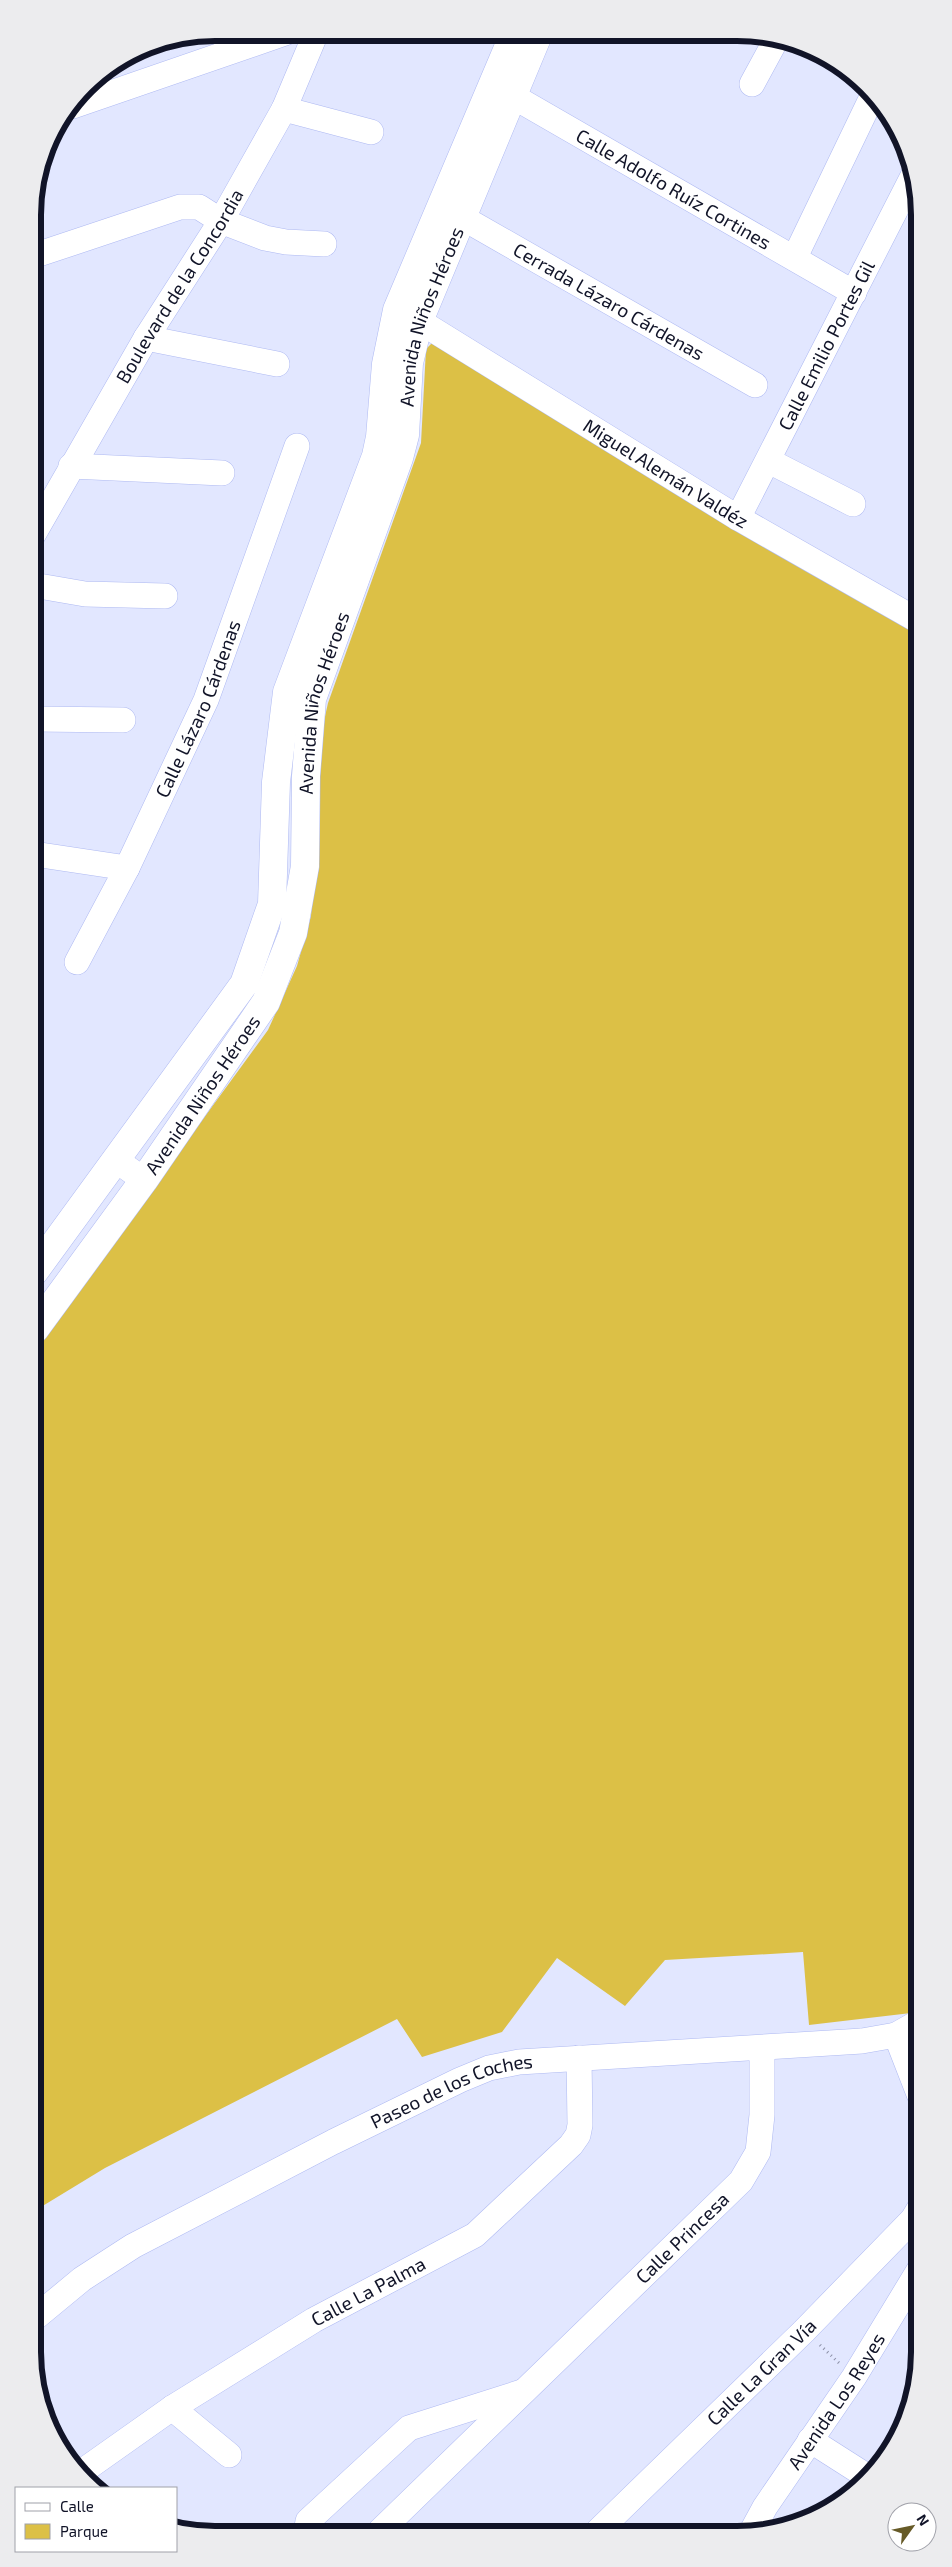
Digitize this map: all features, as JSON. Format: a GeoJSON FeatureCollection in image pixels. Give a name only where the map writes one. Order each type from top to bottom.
{"type":"FeatureCollection","features":[{"type":"Feature","properties":{"kind":"main road","name":"Avenida Niños Héroes"},"geometry":{"type":"LineString","coordinates":[[41,1319],[144,1180],[266,1002],[293,933],[305,866],[306,776],[312,699],[399,458],[405,435],[409,363],[419,321],[463,218],[502,90],[512,41]]}},
{"type":"Feature","properties":{"kind":"main road","name":"Avenida Niños Héroes"},"geometry":{"type":"LineString","coordinates":[[42,1262],[244,984],[272,904],[276,845],[276,782],[287,692],[376,456],[380,437],[386,364],[398,310],[502,90],[534,41]]}},
{"type":"Feature","properties":{"kind":"street"},"geometry":{"type":"LineString","coordinates":[[83,103],[259,42]]}},
{"type":"Feature","properties":{"kind":"street","name":"Boulevard de la Concordia"},"geometry":{"type":"LineString","coordinates":[[42,519],[146,338],[221,220],[284,109],[312,42]]}},
{"type":"Feature","properties":{"kind":"street"},"geometry":{"type":"LineString","coordinates":[[752,84],[773,45]]}},
{"type":"Feature","properties":{"kind":"street","name":"Calle Adolfo Ruíz Cortines"},"geometry":{"type":"LineString","coordinates":[[502,90],[854,293]]}},
{"type":"Feature","properties":{"kind":"street"},"geometry":{"type":"LineString","coordinates":[[795,258],[870,103]]}},
{"type":"Feature","properties":{"kind":"street"},"geometry":{"type":"LineString","coordinates":[[284,109],[371,132]]}},
{"type":"Feature","properties":{"kind":"street","name":"Calle Emilio Portes Gil"},"geometry":{"type":"LineString","coordinates":[[738,518],[769,461],[908,186]]}},
{"type":"Feature","properties":{"kind":"street"},"geometry":{"type":"LineString","coordinates":[[42,253],[180,207],[199,207],[221,220],[265,238],[286,242],[324,244]]}},
{"type":"Feature","properties":{"kind":"street","name":"Cerrada Lázaro Cárdenas"},"geometry":{"type":"LineString","coordinates":[[463,218],[754,385]]}},
{"type":"Feature","properties":{"kind":"street","name":"Miguel Alemán Valdéz"},"geometry":{"type":"LineString","coordinates":[[419,321],[738,518],[911,616]]}},
{"type":"Feature","properties":{"kind":"street"},"geometry":{"type":"LineString","coordinates":[[146,338],[277,364]]}},
{"type":"Feature","properties":{"kind":"street","name":"Calle Lázaro Cárdenas"},"geometry":{"type":"LineString","coordinates":[[77,962],[127,868],[206,700],[297,446]]}},
{"type":"Feature","properties":{"kind":"street"},"geometry":{"type":"LineString","coordinates":[[769,461],[852,504]]}},
{"type":"Feature","properties":{"kind":"street"},"geometry":{"type":"LineString","coordinates":[[71,466],[222,473]]}},
{"type":"Feature","properties":{"kind":"street"},"geometry":{"type":"LineString","coordinates":[[42,586],[86,594],[165,596]]}},
{"type":"Feature","properties":{"kind":"street"},"geometry":{"type":"LineString","coordinates":[[42,719],[123,720]]}},
{"type":"Feature","properties":{"kind":"street"},"geometry":{"type":"LineString","coordinates":[[42,855],[127,868]]}},
{"type":"Feature","properties":{"kind":"street"},"geometry":{"type":"LineString","coordinates":[[116,1160],[144,1180]]}},
{"type":"Feature","properties":{"kind":"street","name":"Paseo de los Coches"},"geometry":{"type":"LineString","coordinates":[[41,2313],[82,2279],[133,2246],[333,2142],[460,2080],[489,2068],[519,2062],[862,2041],[896,2035],[910,2027]]}},
{"type":"Feature","properties":{"kind":"street"},"geometry":{"type":"LineString","coordinates":[[896,2035],[910,2071]]}},
{"type":"Feature","properties":{"kind":"street","name":"Calle Princesa"},"geometry":{"type":"LineString","coordinates":[[385,2526],[527,2391],[741,2181],[751,2167],[758,2152],[762,2115],[762,2048]]}},
{"type":"Feature","properties":{"kind":"street","name":"Calle La Palma"},"geometry":{"type":"LineString","coordinates":[[86,2469],[172,2408],[314,2320],[475,2235],[571,2145],[578,2135],[580,2124],[579,2058]]}},
{"type":"Feature","properties":{"kind":"street","name":"Calle La Gran Vía"},"geometry":{"type":"LineString","coordinates":[[618,2521],[910,2222]]}},
{"type":"Feature","properties":{"kind":"street","name":"Avenida Los Reyes"},"geometry":{"type":"LineString","coordinates":[[756,2524],[765,2507],[854,2377],[910,2285]]}},
{"type":"Feature","properties":{"kind":"street","name":"Calle Princesa"},"geometry":{"type":"LineString","coordinates":[[307,2526],[308,2521],[409,2428],[527,2391]]}},
{"type":"Feature","properties":{"kind":"street"},"geometry":{"type":"LineString","coordinates":[[172,2408],[229,2455]]}},
{"type":"Feature","properties":{"kind":"street"},"geometry":{"type":"LineString","coordinates":[[810,2440],[862,2473]]}},
{"type":"Feature","properties":{"kind":"path"},"geometry":{"type":"LineString","coordinates":[[804,2331],[854,2377]]}},
{"type":"Feature","properties":{"kind":"green space"},"geometry":{"type":"Polygon","coordinates":[[[432,343],[911,630],[910,2013],[809,2025],[803,1952],[665,1960],[625,2006],[557,1958],[502,2032],[422,2057],[397,2019],[105,2168],[41,2207],[41,1340],[268,1030],[297,966],[311,916],[320,739],[328,703],[421,443],[426,349],[432,343]]]}}]}
